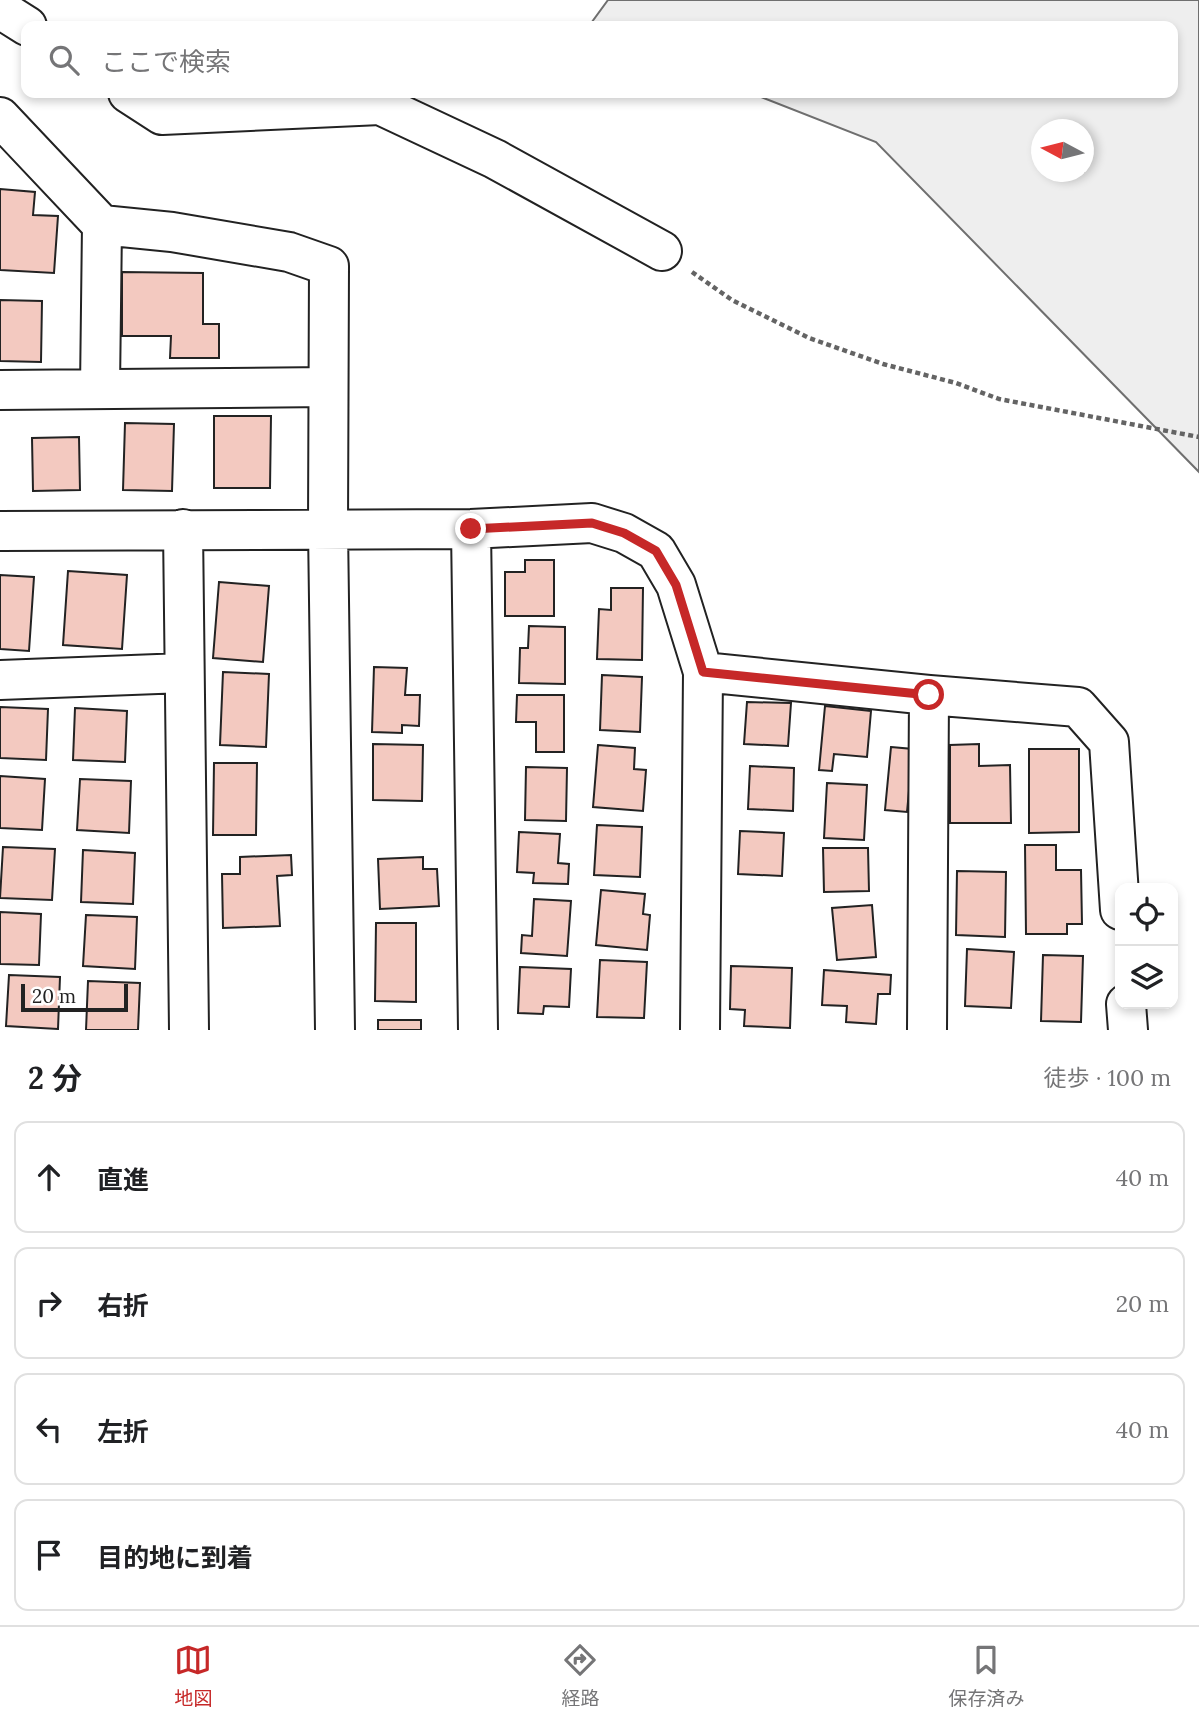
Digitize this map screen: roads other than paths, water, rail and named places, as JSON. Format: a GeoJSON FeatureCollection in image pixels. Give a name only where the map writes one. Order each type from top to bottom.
{"type":"FeatureCollection","features":[{"type":"Feature","properties":{"kind":"street"},"geometry":{"type":"LineString","coordinates":[[0,9],[21,22]]}},
{"type":"Feature","properties":{"kind":"street"},"geometry":{"type":"LineString","coordinates":[[136,98],[162,115],[380,105],[495,159],[662,251]]}},
{"type":"Feature","properties":{"kind":"street"},"geometry":{"type":"LineString","coordinates":[[0,117],[102,225],[172,232],[289,252],[329,266],[328,529],[335,1030]]}},
{"type":"Feature","properties":{"kind":"street"},"geometry":{"type":"LineString","coordinates":[[100,388],[102,225]]}},
{"type":"Feature","properties":{"kind":"street"},"geometry":{"type":"LineString","coordinates":[[0,390],[328,387]]}},
{"type":"Feature","properties":{"kind":"street"},"geometry":{"type":"LineString","coordinates":[[0,531],[471,529],[592,523],[624,533],[656,551],[676,585],[703,672],[700,1030]]}},
{"type":"Feature","properties":{"kind":"street"},"geometry":{"type":"LineString","coordinates":[[471,529],[478,1030]]}},
{"type":"Feature","properties":{"kind":"street"},"geometry":{"type":"LineString","coordinates":[[183,530],[189,1030]]}},
{"type":"Feature","properties":{"kind":"street"},"geometry":{"type":"LineString","coordinates":[[703,672],[1078,707],[1109,742],[1118,883]]}},
{"type":"Feature","properties":{"kind":"street"},"geometry":{"type":"LineString","coordinates":[[0,680],[184,673]]}},
{"type":"Feature","properties":{"kind":"street"},"geometry":{"type":"LineString","coordinates":[[927,1030],[929,695]]}},
{"type":"Feature","properties":{"kind":"street"},"geometry":{"type":"LineString","coordinates":[[1126,1009],[1128,1030]]}}]}
